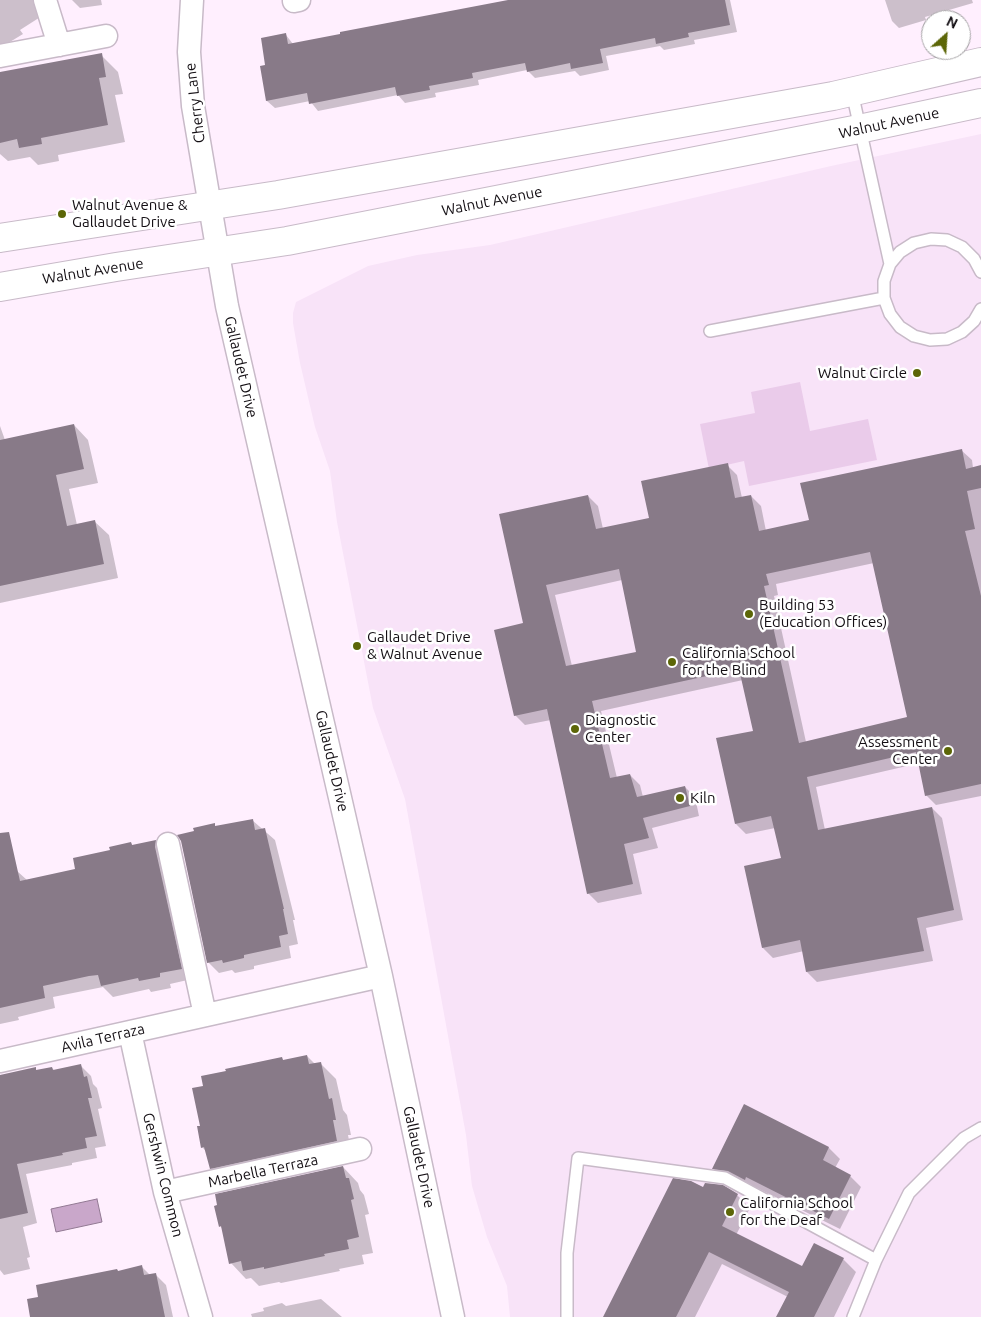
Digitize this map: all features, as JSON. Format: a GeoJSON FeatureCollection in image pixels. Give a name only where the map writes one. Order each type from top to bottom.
{"type":"FeatureCollection","features":[{"type":"Feature","properties":{"kind":"main road"},"geometry":{"type":"LineString","coordinates":[[0,238],[209,206],[852,92],[981,62]]}},
{"type":"Feature","properties":{"kind":"main road","name":"Walnut Avenue"},"geometry":{"type":"LineString","coordinates":[[0,287],[287,241],[859,129],[981,103]]}},
{"type":"Feature","properties":{"kind":"street"},"geometry":{"type":"LineString","coordinates":[[45,0],[59,45]]}},
{"type":"Feature","properties":{"kind":"street","name":"Cherry Lane"},"geometry":{"type":"LineString","coordinates":[[192,0],[189,52],[193,106],[209,206]]}},
{"type":"Feature","properties":{"kind":"street"},"geometry":{"type":"LineString","coordinates":[[0,56],[106,36]]}},
{"type":"Feature","properties":{"kind":"street","name":"Gallaudet Drive"},"geometry":{"type":"LineString","coordinates":[[209,206],[227,306],[381,976],[453,1317]]}},
{"type":"Feature","properties":{"kind":"street"},"geometry":{"type":"LineString","coordinates":[[168,844],[205,1015]]}},
{"type":"Feature","properties":{"kind":"street","name":"Avila Terraza"},"geometry":{"type":"LineString","coordinates":[[0,1061],[381,976]]}},
{"type":"Feature","properties":{"kind":"street","name":"Gershwin Common"},"geometry":{"type":"LineString","coordinates":[[130,1032],[165,1192],[201,1317]]}},
{"type":"Feature","properties":{"kind":"street","name":"Marbella Terraza"},"geometry":{"type":"LineString","coordinates":[[165,1192],[360,1149]]}},
{"type":"Feature","properties":{"kind":"lane"},"geometry":{"type":"LineString","coordinates":[[852,92],[890,264]]}},
{"type":"Feature","properties":{"kind":"lane"},"geometry":{"type":"LineString","coordinates":[[981,272],[974,258],[962,247],[947,240],[930,239],[914,243],[900,252],[890,264],[884,281],[884,298],[890,314],[900,327],[914,336],[930,340],[947,339],[962,332],[974,321],[981,308]]}},
{"type":"Feature","properties":{"kind":"lane"},"geometry":{"type":"LineString","coordinates":[[710,331],[884,298]]}},
{"type":"Feature","properties":{"kind":"lane"},"geometry":{"type":"LineString","coordinates":[[853,1317],[876,1260],[909,1193],[964,1138],[981,1128]]}},
{"type":"Feature","properties":{"kind":"lane"},"geometry":{"type":"LineString","coordinates":[[566,1317],[567,1254],[578,1158],[725,1178],[876,1260]]}},
{"type":"Feature","properties":{"kind":"shaded area","name":"California School for the Blind"},"geometry":{"type":"Polygon","coordinates":[[[981,134],[981,1317],[510,1317],[507,1286],[487,1237],[472,1186],[466,1135],[405,799],[373,708],[337,522],[330,471],[315,427],[300,363],[293,323],[296,302],[368,266],[417,255],[490,245],[831,166],[981,134]]]}},
{"type":"Feature","properties":{"kind":"shaded area"},"geometry":{"type":"Polygon","coordinates":[[[800,382],[810,431],[868,419],[877,460],[749,486],[744,461],[709,469],[700,424],[755,413],[751,392],[800,382]]]}},
{"type":"Feature","properties":{"kind":"shaded area"},"geometry":{"type":"Polygon","coordinates":[[[97,1199],[102,1222],[56,1232],[51,1209],[97,1199]]]}},
{"type":"Feature","properties":{"kind":"building"},"geometry":{"type":"Polygon","coordinates":[[[508,0],[725,0],[730,25],[688,33],[689,37],[656,44],[655,38],[600,49],[603,63],[571,69],[570,63],[527,72],[525,63],[472,73],[473,78],[429,86],[430,90],[397,96],[395,87],[309,104],[307,93],[266,101],[260,66],[265,65],[261,38],[286,33],[288,44],[340,34],[340,32],[508,0]]]}},
{"type":"Feature","properties":{"kind":"building"},"geometry":{"type":"Polygon","coordinates":[[[102,53],[106,77],[99,78],[108,125],[41,138],[42,144],[19,148],[17,139],[0,143],[0,72],[102,53]]]}},
{"type":"Feature","properties":{"kind":"building"},"geometry":{"type":"Polygon","coordinates":[[[74,424],[84,469],[56,475],[67,526],[95,520],[104,564],[0,586],[0,440],[74,424]]]}},
{"type":"Feature","properties":{"kind":"building"},"geometry":{"type":"Polygon","coordinates":[[[962,449],[966,469],[981,465],[981,488],[967,491],[975,529],[965,531],[981,596],[981,784],[925,796],[916,752],[807,777],[818,830],[932,807],[954,910],[917,918],[924,951],[806,972],[800,940],[762,948],[744,866],[781,858],[771,816],[735,824],[716,738],[753,731],[739,669],[592,701],[610,778],[630,774],[637,797],[685,786],[690,806],[643,818],[649,838],[624,844],[633,884],[587,894],[547,709],[514,716],[494,630],[523,623],[499,514],[588,495],[596,529],[649,518],[641,481],[728,463],[735,498],[751,495],[759,531],[809,520],[800,483],[962,449]],[[870,552],[766,574],[769,585],[764,586],[799,743],[907,717],[870,552]],[[619,569],[546,585],[566,666],[636,652],[619,569]]]}},
{"type":"Feature","properties":{"kind":"building"},"geometry":{"type":"Polygon","coordinates":[[[253,819],[255,830],[265,828],[288,934],[279,936],[281,947],[244,955],[244,958],[223,963],[222,960],[207,963],[181,841],[177,835],[194,831],[193,828],[215,823],[215,826],[253,819]]]}},
{"type":"Feature","properties":{"kind":"building"},"geometry":{"type":"Polygon","coordinates":[[[9,832],[20,881],[75,869],[73,858],[110,850],[109,847],[131,842],[132,845],[156,840],[155,847],[182,969],[160,973],[160,977],[139,981],[138,978],[101,986],[98,975],[89,976],[43,986],[45,998],[0,1008],[0,833],[9,832]]]}},
{"type":"Feature","properties":{"kind":"building"},"geometry":{"type":"Polygon","coordinates":[[[307,1055],[309,1064],[321,1062],[329,1099],[332,1098],[336,1120],[333,1120],[337,1141],[210,1169],[204,1147],[201,1148],[197,1126],[200,1126],[192,1088],[203,1086],[201,1076],[282,1057],[283,1060],[307,1055]]]}},
{"type":"Feature","properties":{"kind":"building"},"geometry":{"type":"Polygon","coordinates":[[[81,1064],[84,1077],[87,1076],[92,1098],[88,1098],[97,1136],[85,1138],[87,1148],[17,1164],[28,1213],[0,1219],[0,1075],[36,1067],[36,1070],[52,1067],[53,1070],[81,1064]]]}},
{"type":"Feature","properties":{"kind":"building"},"geometry":{"type":"Polygon","coordinates":[[[744,1104],[829,1147],[823,1160],[851,1175],[829,1219],[746,1177],[745,1180],[728,1171],[712,1169],[744,1104]]]}},
{"type":"Feature","properties":{"kind":"building"},"geometry":{"type":"Polygon","coordinates":[[[343,1166],[346,1178],[349,1178],[354,1199],[351,1200],[359,1237],[347,1240],[349,1249],[264,1269],[264,1267],[243,1271],[241,1261],[229,1264],[221,1226],[219,1227],[214,1206],[217,1205],[215,1194],[343,1166]]]}},
{"type":"Feature","properties":{"kind":"building"},"geometry":{"type":"Polygon","coordinates":[[[673,1178],[691,1181],[703,1187],[705,1183],[723,1185],[738,1194],[722,1226],[802,1266],[814,1243],[844,1258],[814,1317],[776,1317],[789,1292],[709,1252],[676,1317],[603,1317],[673,1178]]]}},
{"type":"Feature","properties":{"kind":"building"},"geometry":{"type":"Polygon","coordinates":[[[142,1265],[144,1275],[156,1273],[165,1317],[30,1317],[27,1299],[38,1297],[36,1285],[142,1265]]]}},
{"type":"Feature","properties":{"kind":"place","name":"Walnut Avenue & Gallaudet Drive"},"geometry":{"type":"Point","coordinates":[62,214]}},
{"type":"Feature","properties":{"kind":"place","name":"Walnut Circle"},"geometry":{"type":"Point","coordinates":[917,373]}},
{"type":"Feature","properties":{"kind":"place","name":"Building 53 (Education Offices)"},"geometry":{"type":"Point","coordinates":[749,614]}},
{"type":"Feature","properties":{"kind":"place","name":"Gallaudet Drive & Walnut Avenue"},"geometry":{"type":"Point","coordinates":[357,646]}},
{"type":"Feature","properties":{"kind":"place","name":"California School for the Blind"},"geometry":{"type":"Point","coordinates":[672,662]}},
{"type":"Feature","properties":{"kind":"place","name":"Diagnostic Center"},"geometry":{"type":"Point","coordinates":[575,729]}},
{"type":"Feature","properties":{"kind":"place","name":"Assessment Center"},"geometry":{"type":"Point","coordinates":[948,751]}},
{"type":"Feature","properties":{"kind":"place","name":"Kiln"},"geometry":{"type":"Point","coordinates":[680,798]}},
{"type":"Feature","properties":{"kind":"place","name":"California School for the Deaf"},"geometry":{"type":"Point","coordinates":[730,1212]}}]}
